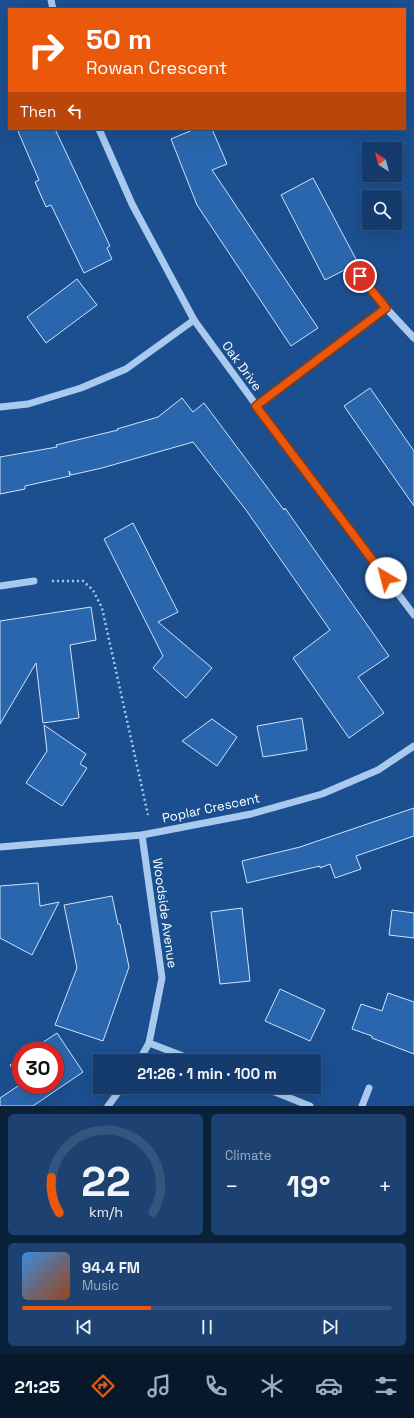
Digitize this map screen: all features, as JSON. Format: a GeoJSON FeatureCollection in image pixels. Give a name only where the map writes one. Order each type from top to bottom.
{"type":"FeatureCollection","features":[{"type":"Feature","properties":{"kind":"street","name":"Oak Drive"},"geometry":{"type":"LineString","coordinates":[[99,130],[132,204],[194,320],[256,406],[414,615]]}},
{"type":"Feature","properties":{"kind":"street"},"geometry":{"type":"LineString","coordinates":[[360,276],[386,308],[414,338]]}},
{"type":"Feature","properties":{"kind":"street"},"geometry":{"type":"LineString","coordinates":[[256,406],[386,308]]}},
{"type":"Feature","properties":{"kind":"street"},"geometry":{"type":"LineString","coordinates":[[0,407],[28,404],[81,388],[120,371],[194,320]]}},
{"type":"Feature","properties":{"kind":"street"},"geometry":{"type":"LineString","coordinates":[[0,586],[34,581]]}},
{"type":"Feature","properties":{"kind":"street","name":"Poplar Crescent"},"geometry":{"type":"LineString","coordinates":[[0,847],[142,835],[251,814],[322,794],[378,770],[414,746]]}},
{"type":"Feature","properties":{"kind":"street","name":"Woodside Avenue"},"geometry":{"type":"LineString","coordinates":[[142,835],[162,978],[149,1042],[142,1054]]}},
{"type":"Feature","properties":{"kind":"street"},"geometry":{"type":"LineString","coordinates":[[149,1042],[179,1054]]}},
{"type":"Feature","properties":{"kind":"street"},"geometry":{"type":"LineString","coordinates":[[362,1106],[369,1088]]}},
{"type":"Feature","properties":{"kind":"street"},"geometry":{"type":"LineString","coordinates":[[108,1106],[117,1094]]}},
{"type":"Feature","properties":{"kind":"street"},"geometry":{"type":"LineString","coordinates":[[280,1094],[310,1106]]}},
{"type":"Feature","properties":{"kind":"path"},"geometry":{"type":"LineString","coordinates":[[34,581],[83,581],[94,590],[102,608],[152,833]]}},
{"type":"Feature","properties":{"kind":"building"},"geometry":{"type":"Polygon","coordinates":[[[17,130],[55,130],[110,246],[107,248],[112,259],[84,273],[51,205],[46,207],[35,182],[39,180],[17,130]]]}},
{"type":"Feature","properties":{"kind":"building"},"geometry":{"type":"Polygon","coordinates":[[[193,130],[212,130],[227,164],[212,170],[318,328],[291,346],[197,205],[171,139],[193,130]]]}},
{"type":"Feature","properties":{"kind":"building"},"geometry":{"type":"Polygon","coordinates":[[[313,178],[358,263],[325,280],[281,195],[313,178]]]}},
{"type":"Feature","properties":{"kind":"building"},"geometry":{"type":"Polygon","coordinates":[[[77,279],[97,305],[46,343],[27,317],[77,279]]]}},
{"type":"Feature","properties":{"kind":"building"},"geometry":{"type":"Polygon","coordinates":[[[370,388],[414,451],[414,506],[344,406],[370,388]]]}},
{"type":"Feature","properties":{"kind":"building"},"geometry":{"type":"Polygon","coordinates":[[[182,398],[193,412],[204,403],[284,510],[285,508],[389,656],[358,677],[384,713],[349,738],[293,658],[330,630],[246,510],[193,442],[102,468],[71,475],[69,471],[70,476],[25,486],[25,489],[0,494],[0,457],[57,447],[56,445],[118,430],[117,429],[158,417],[182,398]]]}},
{"type":"Feature","properties":{"kind":"building"},"geometry":{"type":"Polygon","coordinates":[[[133,523],[178,612],[158,622],[212,668],[186,698],[153,668],[163,656],[104,539],[133,523]]]}},
{"type":"Feature","properties":{"kind":"building"},"geometry":{"type":"Polygon","coordinates":[[[91,607],[96,640],[70,645],[79,718],[43,723],[36,663],[0,724],[0,621],[91,607]]]}},
{"type":"Feature","properties":{"kind":"building"},"geometry":{"type":"Polygon","coordinates":[[[302,718],[307,750],[263,757],[257,726],[302,718]]]}},
{"type":"Feature","properties":{"kind":"building"},"geometry":{"type":"Polygon","coordinates":[[[212,719],[237,737],[217,766],[182,741],[212,719]]]}},
{"type":"Feature","properties":{"kind":"building"},"geometry":{"type":"Polygon","coordinates":[[[44,725],[86,754],[80,764],[87,768],[62,806],[26,783],[47,751],[44,725]]]}},
{"type":"Feature","properties":{"kind":"building"},"geometry":{"type":"Polygon","coordinates":[[[414,808],[414,836],[356,856],[361,869],[335,878],[330,864],[320,868],[320,866],[247,883],[242,861],[300,847],[414,808]]]}},
{"type":"Feature","properties":{"kind":"building"},"geometry":{"type":"Polygon","coordinates":[[[38,883],[40,906],[59,902],[32,955],[0,938],[0,886],[38,883]]]}},
{"type":"Feature","properties":{"kind":"building"},"geometry":{"type":"Polygon","coordinates":[[[112,896],[118,924],[120,924],[129,967],[103,1041],[55,1025],[77,968],[64,905],[112,896]]]}},
{"type":"Feature","properties":{"kind":"building"},"geometry":{"type":"Polygon","coordinates":[[[242,908],[250,981],[220,984],[211,912],[242,908]]]}},
{"type":"Feature","properties":{"kind":"building"},"geometry":{"type":"Polygon","coordinates":[[[392,910],[414,913],[414,938],[389,935],[392,910]]]}},
{"type":"Feature","properties":{"kind":"building"},"geometry":{"type":"Polygon","coordinates":[[[280,989],[325,1010],[310,1041],[265,1021],[280,989]]]}},
{"type":"Feature","properties":{"kind":"building"},"geometry":{"type":"Polygon","coordinates":[[[388,993],[414,1002],[414,1054],[352,1029],[361,1004],[382,1011],[388,993]]]}},
{"type":"Feature","properties":{"kind":"building"},"geometry":{"type":"Polygon","coordinates":[[[57,1033],[63,1042],[44,1042],[57,1033]]]}},
{"type":"Feature","properties":{"kind":"building"},"geometry":{"type":"Polygon","coordinates":[[[64,1044],[83,1072],[64,1085],[64,1044]]]}},
{"type":"Feature","properties":{"kind":"building"},"geometry":{"type":"Polygon","coordinates":[[[12,1090],[12,1094],[51,1094],[33,1106],[0,1106],[0,1098],[12,1090]]]}},
{"type":"Feature","properties":{"kind":"route"},"geometry":{"type":"LineString","coordinates":[[360,276],[386,308],[256,406],[386,578]]}}]}
